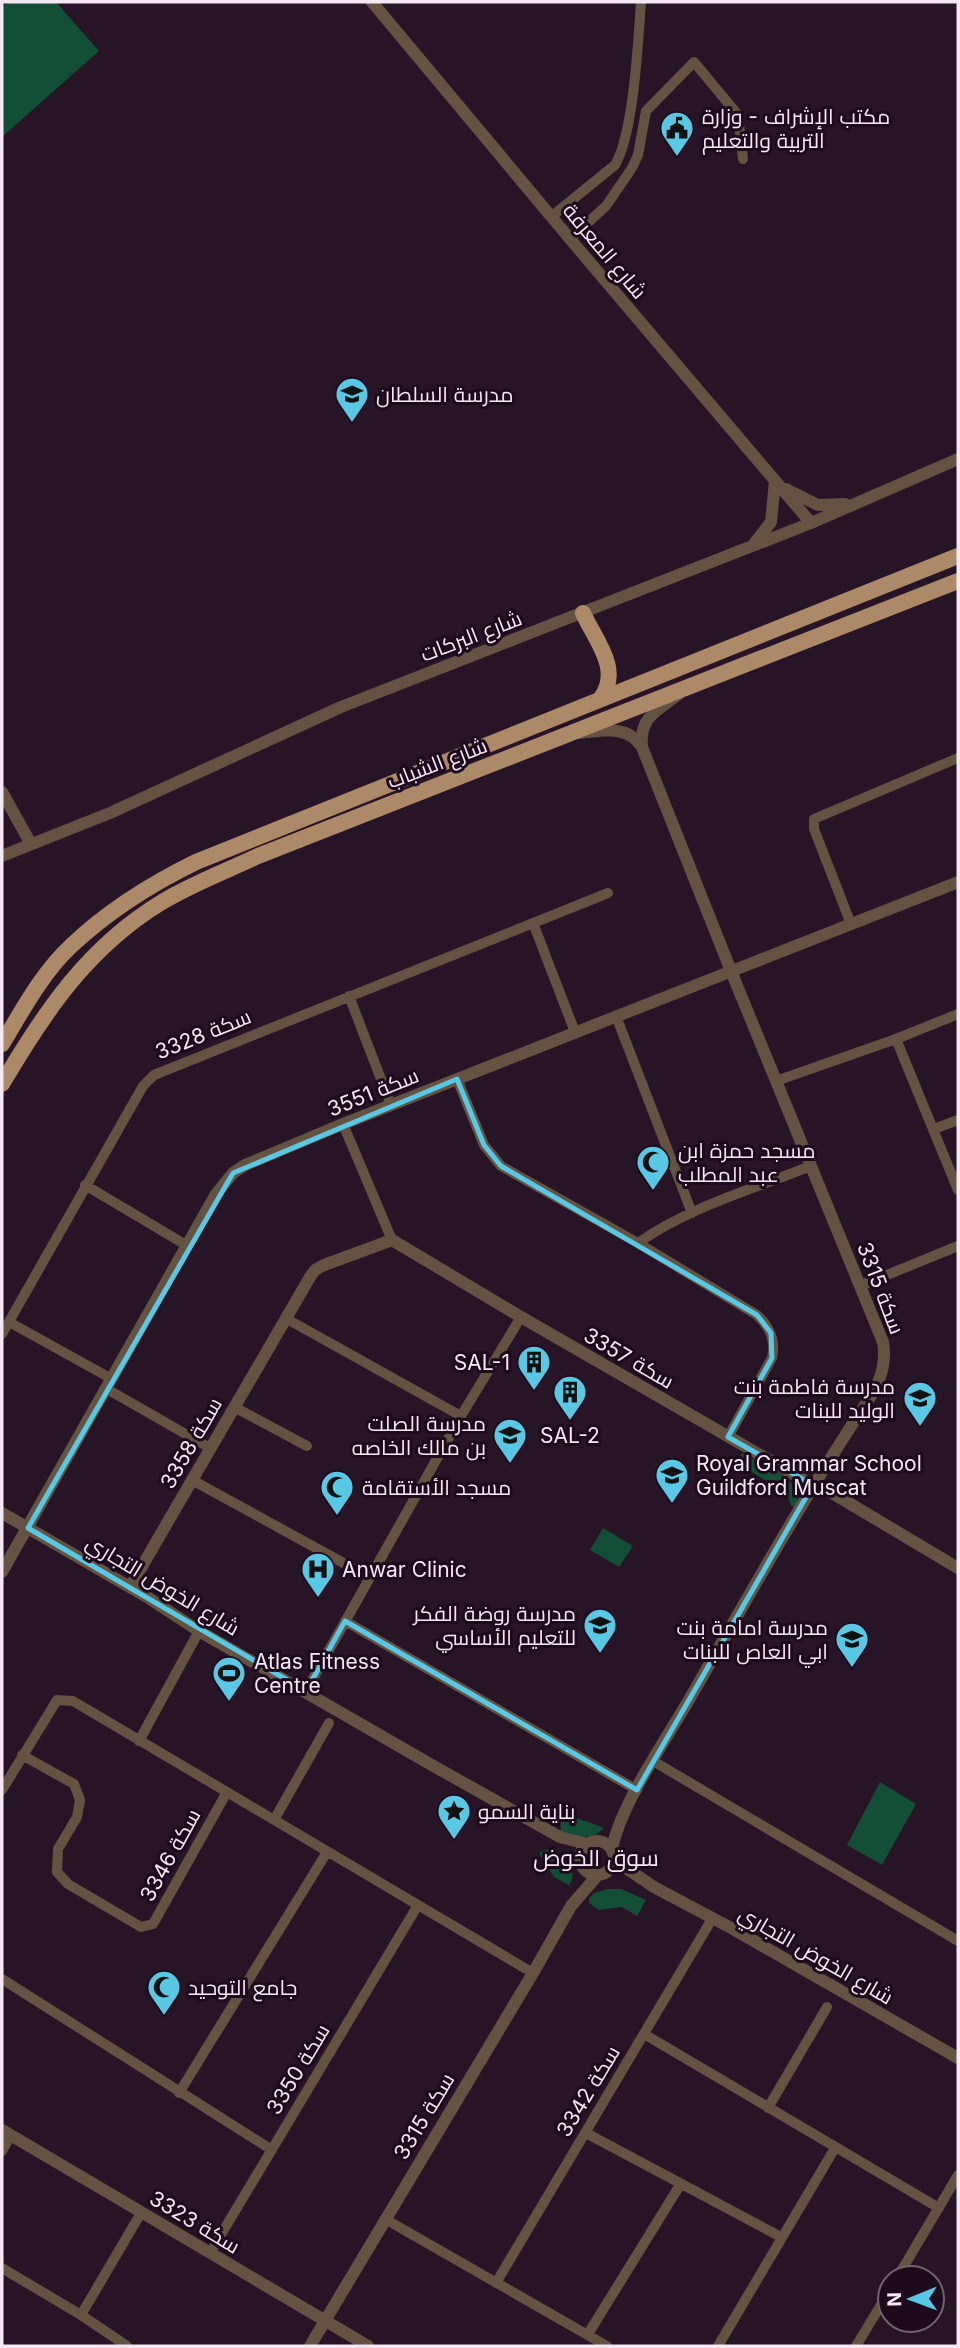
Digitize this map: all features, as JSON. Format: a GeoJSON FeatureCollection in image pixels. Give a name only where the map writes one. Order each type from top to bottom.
{"type":"FeatureCollection","features":[{"type":"Feature","properties":{"kind":"main road","name":"شارع الشباب"},"geometry":{"type":"LineString","coordinates":[[2,1044],[35,991],[69,947],[118,907],[156,882],[196,862],[958,556]]}},
{"type":"Feature","properties":{"kind":"main road","name":"شارع الشباب"},"geometry":{"type":"LineString","coordinates":[[2,1084],[55,999],[73,977],[125,927],[163,901],[258,856],[958,581]]}},
{"type":"Feature","properties":{"kind":"main road"},"geometry":{"type":"LineString","coordinates":[[583,612],[608,664],[611,678],[601,698]]}},
{"type":"Feature","properties":{"kind":"main road"},"geometry":{"type":"LineString","coordinates":[[608,664],[629,681],[641,682]]}},
{"type":"Feature","properties":{"kind":"main road"},"geometry":{"type":"LineString","coordinates":[[2,1023],[35,991]]}},
{"type":"Feature","properties":{"kind":"street","name":"شارع المعرفة"},"geometry":{"type":"LineString","coordinates":[[372,2],[811,523]]}},
{"type":"Feature","properties":{"kind":"street"},"geometry":{"type":"LineString","coordinates":[[551,217],[615,165],[619,157],[628,118],[641,2]]}},
{"type":"Feature","properties":{"kind":"street"},"geometry":{"type":"LineString","coordinates":[[570,239],[606,206],[632,168],[638,155],[646,111],[694,62],[738,115],[743,159]]}},
{"type":"Feature","properties":{"kind":"street","name":"شارع البركات"},"geometry":{"type":"LineString","coordinates":[[2,856],[110,813],[341,707],[752,547],[958,459]]}},
{"type":"Feature","properties":{"kind":"street"},"geometry":{"type":"LineString","coordinates":[[752,547],[771,522],[775,481],[818,505],[862,501]]}},
{"type":"Feature","properties":{"kind":"street"},"geometry":{"type":"LineString","coordinates":[[642,747],[641,733],[645,721],[686,688]]}},
{"type":"Feature","properties":{"kind":"street"},"geometry":{"type":"LineString","coordinates":[[568,734],[621,730],[633,735],[642,747]]}},
{"type":"Feature","properties":{"kind":"street","name":"سكة 3315"},"geometry":{"type":"LineString","coordinates":[[613,1854],[625,1812],[813,1485],[874,1390],[881,1376],[885,1354],[883,1342],[642,747]]}},
{"type":"Feature","properties":{"kind":"street"},"geometry":{"type":"LineString","coordinates":[[851,924],[814,829],[814,819],[958,758]]}},
{"type":"Feature","properties":{"kind":"street"},"geometry":{"type":"LineString","coordinates":[[2,792],[31,844]]}},
{"type":"Feature","properties":{"kind":"street","name":"سكة 3551"},"geometry":{"type":"LineString","coordinates":[[2,1572],[186,1245],[223,1183],[233,1173],[245,1165],[342,1124],[958,882]]}},
{"type":"Feature","properties":{"kind":"street","name":"سكة 3328"},"geometry":{"type":"LineString","coordinates":[[2,1334],[143,1086],[154,1075],[608,893]]}},
{"type":"Feature","properties":{"kind":"street"},"geometry":{"type":"LineString","coordinates":[[533,923],[575,1032]]}},
{"type":"Feature","properties":{"kind":"street"},"geometry":{"type":"LineString","coordinates":[[349,996],[391,1105]]}},
{"type":"Feature","properties":{"kind":"street"},"geometry":{"type":"LineString","coordinates":[[776,1081],[958,1014]]}},
{"type":"Feature","properties":{"kind":"street"},"geometry":{"type":"LineString","coordinates":[[616,1016],[692,1213]]}},
{"type":"Feature","properties":{"kind":"street"},"geometry":{"type":"LineString","coordinates":[[896,1039],[958,1190]]}},
{"type":"Feature","properties":{"kind":"street"},"geometry":{"type":"LineString","coordinates":[[457,1079],[484,1144],[500,1166],[638,1243],[766,1323],[775,1346],[772,1358],[728,1437]]}},
{"type":"Feature","properties":{"kind":"street"},"geometry":{"type":"LineString","coordinates":[[934,1129],[958,1120]]}},
{"type":"Feature","properties":{"kind":"street"},"geometry":{"type":"LineString","coordinates":[[342,1124],[392,1240]]}},
{"type":"Feature","properties":{"kind":"street"},"geometry":{"type":"LineString","coordinates":[[638,1243],[655,1231],[692,1213],[811,1166]]}},
{"type":"Feature","properties":{"kind":"street"},"geometry":{"type":"LineString","coordinates":[[85,1185],[186,1245]]}},
{"type":"Feature","properties":{"kind":"street","name":"سكة 3357"},"geometry":{"type":"LineString","coordinates":[[392,1240],[958,1568]]}},
{"type":"Feature","properties":{"kind":"street","name":"سكة 3358"},"geometry":{"type":"LineString","coordinates":[[130,1587],[315,1269],[392,1240]]}},
{"type":"Feature","properties":{"kind":"street"},"geometry":{"type":"LineString","coordinates":[[860,1286],[958,1246]]}},
{"type":"Feature","properties":{"kind":"street"},"geometry":{"type":"LineString","coordinates":[[306,1691],[461,1416],[521,1317]]}},
{"type":"Feature","properties":{"kind":"street"},"geometry":{"type":"LineString","coordinates":[[287,1318],[461,1416]]}},
{"type":"Feature","properties":{"kind":"street"},"geometry":{"type":"LineString","coordinates":[[9,1322],[210,1448]]}},
{"type":"Feature","properties":{"kind":"street"},"geometry":{"type":"LineString","coordinates":[[234,1407],[307,1446]]}},
{"type":"Feature","properties":{"kind":"street"},"geometry":{"type":"LineString","coordinates":[[192,1480],[369,1577]]}},
{"type":"Feature","properties":{"kind":"street","name":"شارع الخوض التجاري"},"geometry":{"type":"LineString","coordinates":[[2,1513],[130,1587],[199,1631],[560,1837],[592,1843]]}},
{"type":"Feature","properties":{"kind":"street"},"geometry":{"type":"LineString","coordinates":[[345,1621],[637,1790]]}},
{"type":"Feature","properties":{"kind":"street"},"geometry":{"type":"LineString","coordinates":[[139,1741],[199,1631]]}},
{"type":"Feature","properties":{"kind":"street"},"geometry":{"type":"LineString","coordinates":[[2,1790],[49,1710],[57,1700],[73,1700],[533,1973]]}},
{"type":"Feature","properties":{"kind":"street"},"geometry":{"type":"LineString","coordinates":[[274,1820],[328,1723]]}},
{"type":"Feature","properties":{"kind":"street","name":"سكة 3346"},"geometry":{"type":"LineString","coordinates":[[22,1755],[74,1784],[80,1800],[77,1817],[58,1849],[57,1872],[68,1884],[141,1927],[153,1924],[227,1792]]}},
{"type":"Feature","properties":{"kind":"street"},"geometry":{"type":"LineString","coordinates":[[653,1761],[958,1941]]}},
{"type":"Feature","properties":{"kind":"street","name":"سكة 3315"},"geometry":{"type":"LineString","coordinates":[[592,1843],[625,1812]]}},
{"type":"Feature","properties":{"kind":"street","name":"شارع الخوض التجاري"},"geometry":{"type":"LineString","coordinates":[[560,1837],[582,1864]]}},
{"type":"Feature","properties":{"kind":"street"},"geometry":{"type":"LineString","coordinates":[[603,1842],[613,1854],[602,1874],[582,1864],[583,1848],[592,1843],[603,1842]]}},
{"type":"Feature","properties":{"kind":"street"},"geometry":{"type":"LineString","coordinates":[[179,2093],[327,1852]]}},
{"type":"Feature","properties":{"kind":"street","name":"شارع الخوض التجاري"},"geometry":{"type":"LineString","coordinates":[[613,1854],[654,1887],[958,2058]]}},
{"type":"Feature","properties":{"kind":"street","name":"سكة 3315"},"geometry":{"type":"LineString","coordinates":[[571,1906],[582,1864]]}},
{"type":"Feature","properties":{"kind":"street","name":"سكة 3315"},"geometry":{"type":"LineString","coordinates":[[310,2346],[571,1906],[602,1874]]}},
{"type":"Feature","properties":{"kind":"street","name":"شارع الخوض التجاري"},"geometry":{"type":"LineString","coordinates":[[602,1874],[654,1887]]}},
{"type":"Feature","properties":{"kind":"street","name":"سكة 3350"},"geometry":{"type":"LineString","coordinates":[[210,2253],[418,1905]]}},
{"type":"Feature","properties":{"kind":"street","name":"سكة 3342"},"geometry":{"type":"LineString","coordinates":[[496,2283],[712,1919]]}},
{"type":"Feature","properties":{"kind":"street"},"geometry":{"type":"LineString","coordinates":[[2,1979],[272,2150]]}},
{"type":"Feature","properties":{"kind":"street"},"geometry":{"type":"LineString","coordinates":[[768,2108],[827,2007]]}},
{"type":"Feature","properties":{"kind":"street"},"geometry":{"type":"LineString","coordinates":[[644,2034],[939,2208]]}},
{"type":"Feature","properties":{"kind":"street"},"geometry":{"type":"LineString","coordinates":[[2,2151],[6,2132]]}},
{"type":"Feature","properties":{"kind":"street","name":"سكة 3323"},"geometry":{"type":"LineString","coordinates":[[6,2132],[368,2346]]}},
{"type":"Feature","properties":{"kind":"street"},"geometry":{"type":"LineString","coordinates":[[586,2133],[781,2238]]}},
{"type":"Feature","properties":{"kind":"street"},"geometry":{"type":"LineString","coordinates":[[718,2346],[835,2148]]}},
{"type":"Feature","properties":{"kind":"street"},"geometry":{"type":"LineString","coordinates":[[905,2264],[958,2175]]}},
{"type":"Feature","properties":{"kind":"street"},"geometry":{"type":"LineString","coordinates":[[588,2334],[680,2185]]}},
{"type":"Feature","properties":{"kind":"street"},"geometry":{"type":"LineString","coordinates":[[81,2315],[141,2213]]}},
{"type":"Feature","properties":{"kind":"street"},"geometry":{"type":"LineString","coordinates":[[384,2219],[607,2346]]}},
{"type":"Feature","properties":{"kind":"street"},"geometry":{"type":"LineString","coordinates":[[3,2272],[81,2315],[127,2346]]}},
{"type":"Feature","properties":{"kind":"street"},"geometry":{"type":"LineString","coordinates":[[856,2346],[876,2313]]}},
{"type":"Feature","properties":{"kind":"highlighted area"},"geometry":{"type":"Polygon","coordinates":[[[457,1079],[484,1145],[501,1166],[757,1315],[771,1333],[772,1358],[728,1437],[813,1485],[637,1790],[345,1621],[306,1691],[28,1528],[233,1173],[457,1079]]]}},
{"type":"Feature","properties":{"kind":"green space"},"geometry":{"type":"Polygon","coordinates":[[[8,2],[56,2],[99,51],[2,137],[2,7],[8,2]]]}},
{"type":"Feature","properties":{"kind":"green space"},"geometry":{"type":"Polygon","coordinates":[[[742,1453],[781,1474],[790,1482],[798,1498],[795,1508],[791,1506],[788,1495],[783,1491],[737,1463],[742,1453]]]}},
{"type":"Feature","properties":{"kind":"green space"},"geometry":{"type":"Polygon","coordinates":[[[603,1528],[633,1546],[619,1567],[590,1550],[603,1528]]]}},
{"type":"Feature","properties":{"kind":"green space"},"geometry":{"type":"Polygon","coordinates":[[[880,1782],[916,1804],[882,1865],[847,1845],[880,1782]]]}},
{"type":"Feature","properties":{"kind":"green space"},"geometry":{"type":"Polygon","coordinates":[[[563,1814],[604,1828],[589,1836],[578,1837],[561,1833],[560,1816],[563,1814]]]}},
{"type":"Feature","properties":{"kind":"green space"},"geometry":{"type":"Polygon","coordinates":[[[551,1848],[569,1864],[573,1874],[569,1885],[554,1877],[540,1855],[540,1852],[551,1848]]]}},
{"type":"Feature","properties":{"kind":"green space"},"geometry":{"type":"Polygon","coordinates":[[[621,1889],[646,1900],[637,1916],[622,1907],[599,1910],[589,1903],[589,1898],[594,1893],[621,1889]]]}},
{"type":"Feature","properties":{"kind":"place","name":"مكتب الإشراف - وزارة التربية والتعليم"},"geometry":{"type":"Point","coordinates":[677,158]}},
{"type":"Feature","properties":{"kind":"place","name":"مدرسة السلطان"},"geometry":{"type":"Point","coordinates":[352,424]}},
{"type":"Feature","properties":{"kind":"place","name":"مسجد حمزة ابن عبد المطلب"},"geometry":{"type":"Point","coordinates":[653,1192]}},
{"type":"Feature","properties":{"kind":"place","name":"SAL-1"},"geometry":{"type":"Point","coordinates":[534,1392]}},
{"type":"Feature","properties":{"kind":"place","name":"SAL-2"},"geometry":{"type":"Point","coordinates":[570,1422]}},
{"type":"Feature","properties":{"kind":"place","name":"مدرسة فاطمة بنت الوليد للبنات"},"geometry":{"type":"Point","coordinates":[920,1428]}},
{"type":"Feature","properties":{"kind":"place","name":"مدرسة الصلت بن مالك الخاصه"},"geometry":{"type":"Point","coordinates":[510,1465]}},
{"type":"Feature","properties":{"kind":"place","name":"Royal Grammar School Guildford Muscat"},"geometry":{"type":"Point","coordinates":[672,1505]}},
{"type":"Feature","properties":{"kind":"place","name":"مسجد الأستقامة"},"geometry":{"type":"Point","coordinates":[337,1517]}},
{"type":"Feature","properties":{"kind":"place","name":"Anwar Clinic"},"geometry":{"type":"Point","coordinates":[318,1599]}},
{"type":"Feature","properties":{"kind":"place","name":"مدرسة روضة الفكر للتعليم الأساسي"},"geometry":{"type":"Point","coordinates":[600,1655]}},
{"type":"Feature","properties":{"kind":"place","name":"مدرسة امامة بنت ابي العاص للبنات"},"geometry":{"type":"Point","coordinates":[852,1669]}},
{"type":"Feature","properties":{"kind":"place","name":"Atlas Fitness Centre"},"geometry":{"type":"Point","coordinates":[229,1703]}},
{"type":"Feature","properties":{"kind":"place","name":"بناية السمو"},"geometry":{"type":"Point","coordinates":[454,1841]}},
{"type":"Feature","properties":{"kind":"place","name":"جامع التوحيد"},"geometry":{"type":"Point","coordinates":[164,2017]}},
{"type":"Feature","properties":{"kind":"district","name":"سوق الخوض"},"geometry":{"type":"Point","coordinates":[596,1858]}}]}
